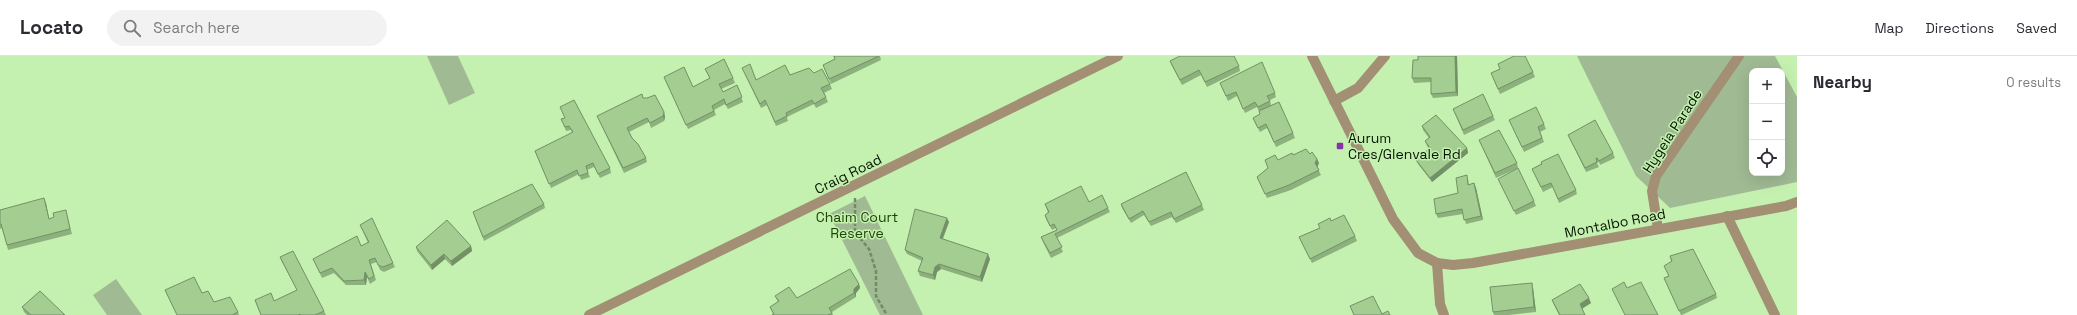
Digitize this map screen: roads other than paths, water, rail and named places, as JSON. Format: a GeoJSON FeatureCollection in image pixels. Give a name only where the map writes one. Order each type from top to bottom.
{"type":"FeatureCollection","features":[{"type":"Feature","properties":{"kind":"street","name":"Craig Road"},"geometry":{"type":"LineString","coordinates":[[589,315],[856,186],[1118,56]]}},
{"type":"Feature","properties":{"kind":"street"},"geometry":{"type":"LineString","coordinates":[[1312,56],[1393,219],[1418,253],[1437,263],[1440,304],[1444,315]]}},
{"type":"Feature","properties":{"kind":"street"},"geometry":{"type":"LineString","coordinates":[[1334,101],[1358,88],[1384,56]]}},
{"type":"Feature","properties":{"kind":"street","name":"Hygeia Parade"},"geometry":{"type":"LineString","coordinates":[[1658,229],[1652,191],[1656,176],[1739,56]]}},
{"type":"Feature","properties":{"kind":"street","name":"Montalbo Road"},"geometry":{"type":"LineString","coordinates":[[1437,263],[1453,265],[1473,263],[1786,206],[1797,202]]}},
{"type":"Feature","properties":{"kind":"street"},"geometry":{"type":"LineString","coordinates":[[1727,216],[1775,315]]}},
{"type":"Feature","properties":{"kind":"place","name":"Aurum Cres/Glenvale Rd"},"geometry":{"type":"Point","coordinates":[1340,146]}},
{"type":"Feature","properties":{"kind":"park label","name":"Chaim Court Reserve"},"geometry":{"type":"Point","coordinates":[857,226]}}]}
